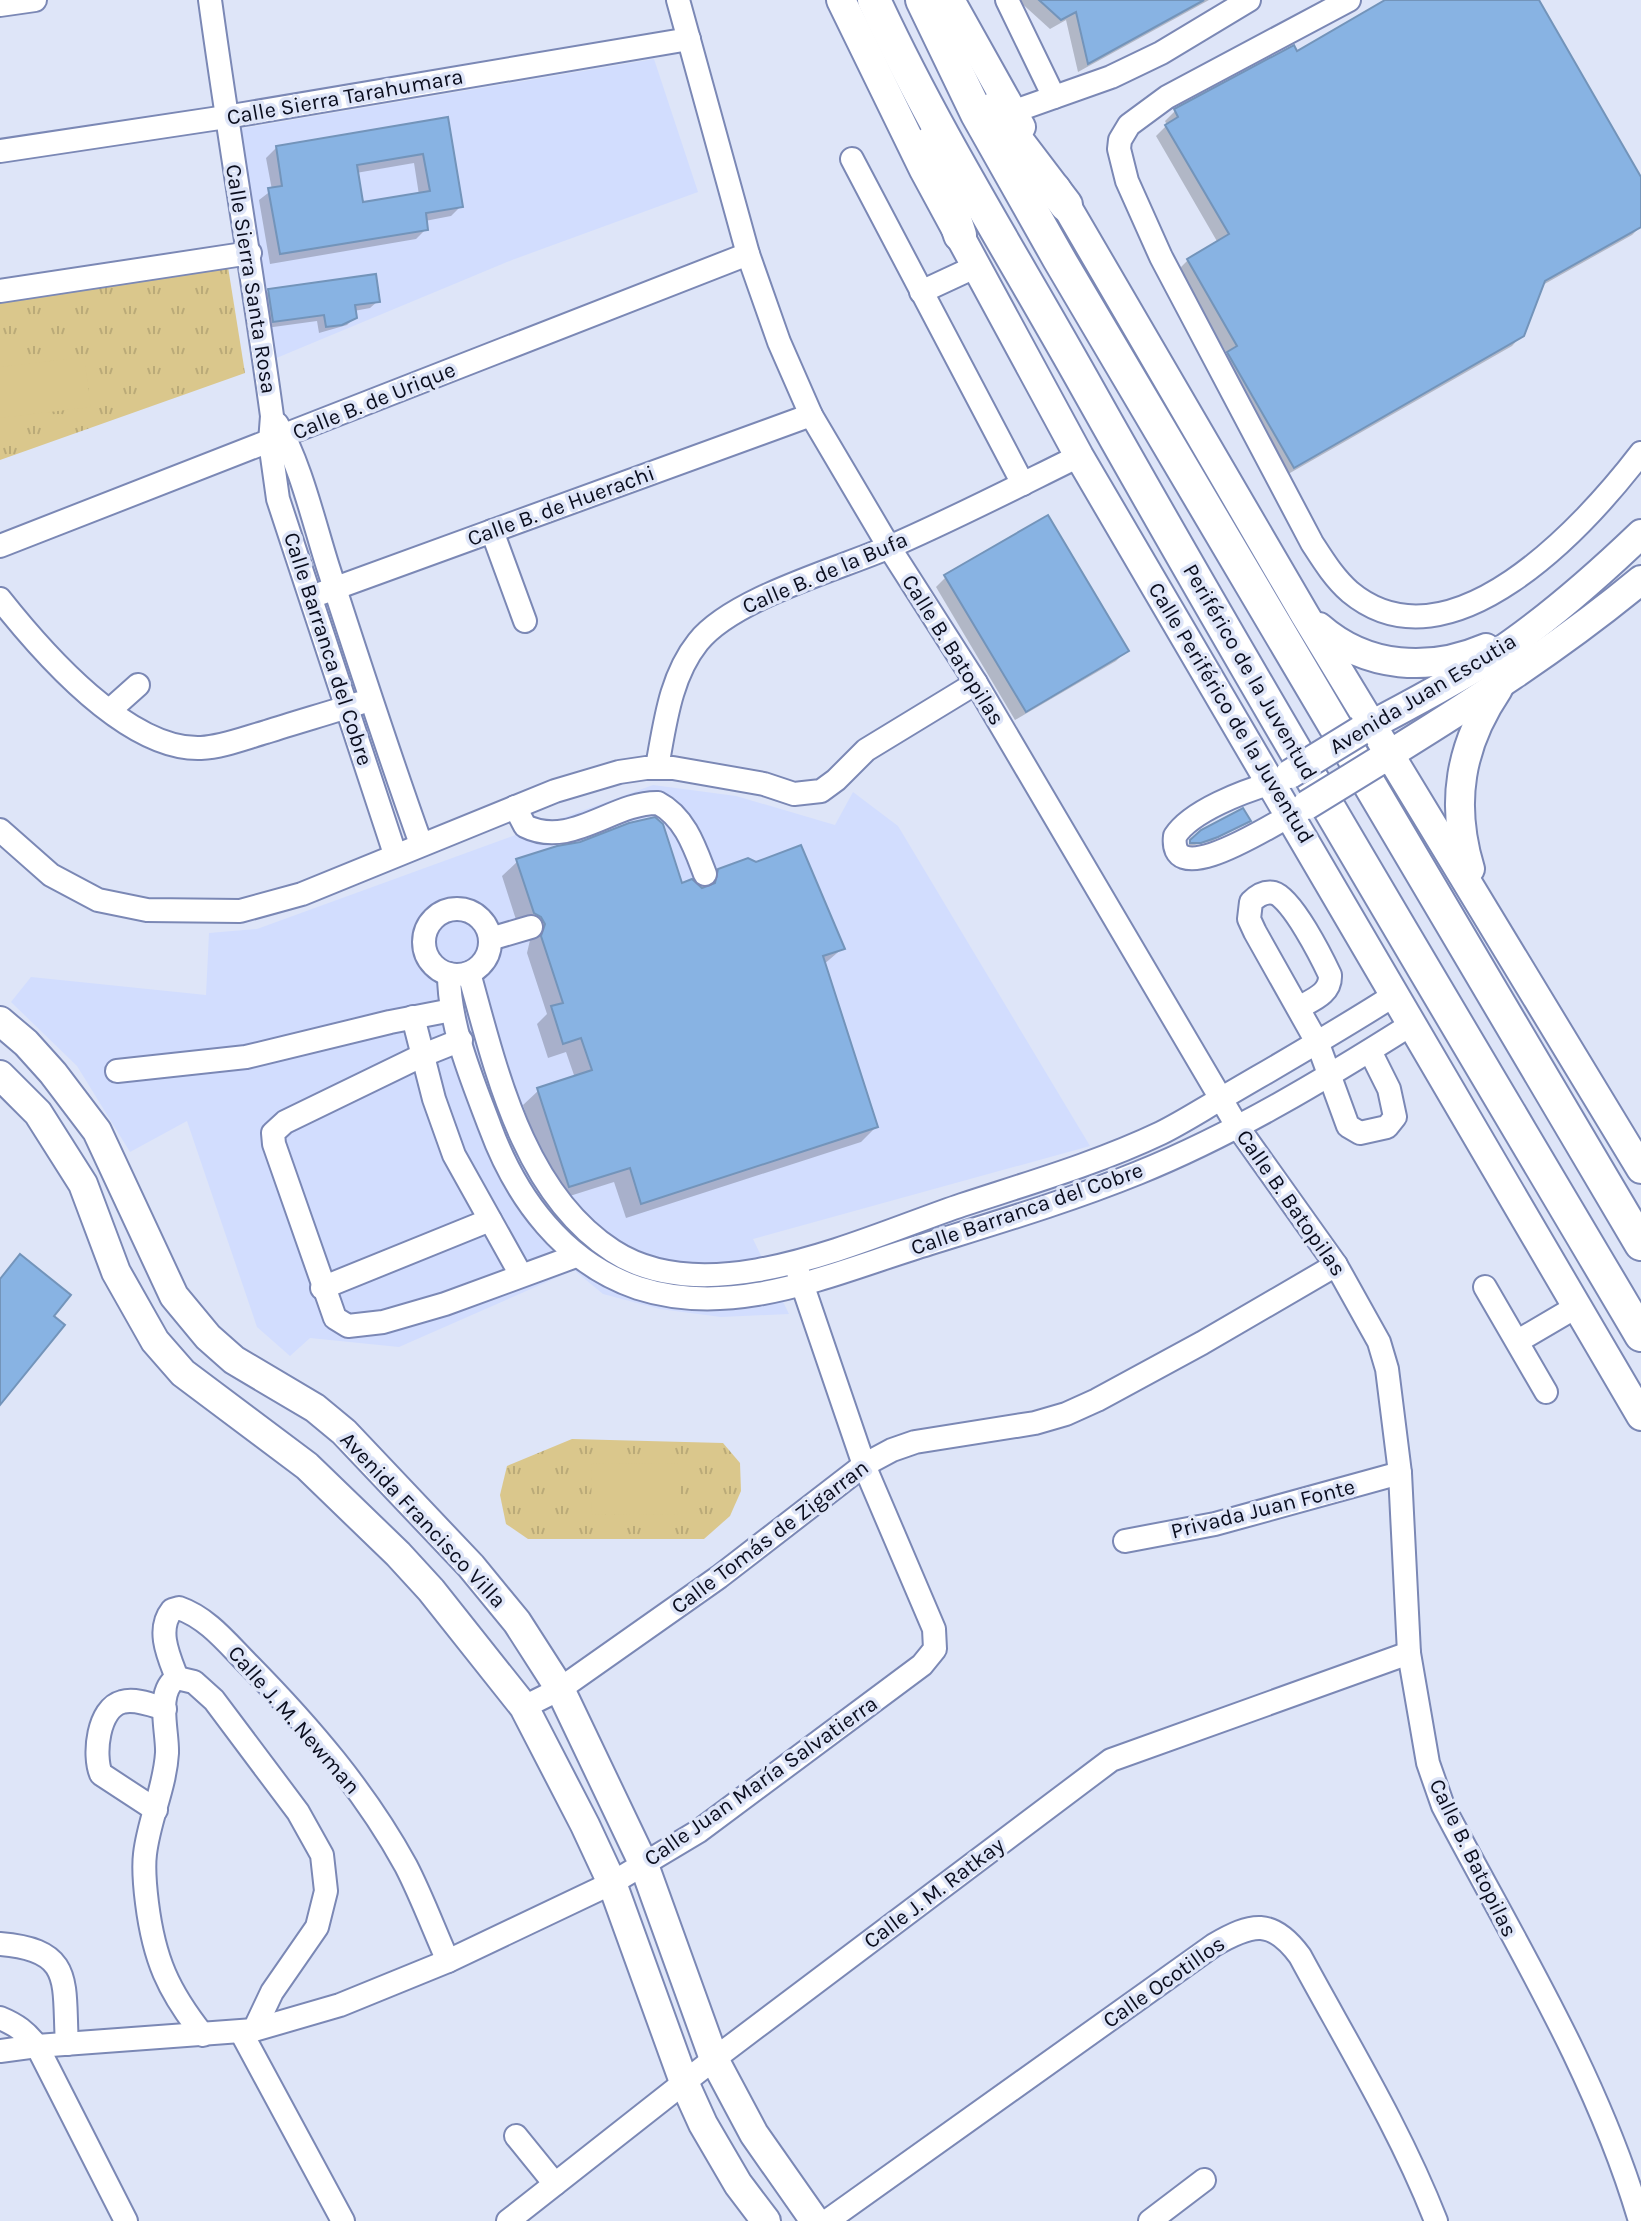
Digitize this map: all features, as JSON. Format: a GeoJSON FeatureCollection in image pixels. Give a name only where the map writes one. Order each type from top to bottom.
{"type":"FeatureCollection","features":[{"type":"Feature","properties":{"kind":"highway","name":"Periférico de la Juventud"},"geometry":{"type":"LineString","coordinates":[[874,0],[907,71],[1174,543],[1641,1335]]}},
{"type":"Feature","properties":{"kind":"highway","name":"Periférico de la Juventud"},"geometry":{"type":"LineString","coordinates":[[922,0],[977,114],[1122,368],[1641,1244]]}},
{"type":"Feature","properties":{"kind":"highway"},"geometry":{"type":"LineString","coordinates":[[939,38],[1066,205]]}},
{"type":"Feature","properties":{"kind":"highway"},"geometry":{"type":"LineString","coordinates":[[907,71],[960,235]]}},
{"type":"Feature","properties":{"kind":"main road","name":"Calle Periférico de la Juventud"},"geometry":{"type":"LineString","coordinates":[[841,0],[894,114],[1079,456],[1281,779],[1412,1024],[1641,1416]]}},
{"type":"Feature","properties":{"kind":"main road"},"geometry":{"type":"LineString","coordinates":[[950,0],[1305,615],[1384,758],[1478,897],[1641,1169]]}},
{"type":"Feature","properties":{"kind":"main road","name":"Avenida Juan Escutia"},"geometry":{"type":"LineString","coordinates":[[1281,779],[1460,677],[1531,629],[1641,534]]}},
{"type":"Feature","properties":{"kind":"main road","name":"Avenida Juan Escutia"},"geometry":{"type":"LineString","coordinates":[[1299,810],[1504,680],[1641,580]]}},
{"type":"Feature","properties":{"kind":"main road"},"geometry":{"type":"LineString","coordinates":[[1305,615],[1330,637],[1350,649],[1402,664],[1444,662],[1467,656],[1531,629]]}},
{"type":"Feature","properties":{"kind":"main road"},"geometry":{"type":"LineString","coordinates":[[1478,897],[1464,849],[1460,792],[1474,729],[1504,680]]}},
{"type":"Feature","properties":{"kind":"main road","name":"Avenida Francisco Villa"},"geometry":{"type":"LineString","coordinates":[[0,1021],[26,1043],[53,1073],[97,1131],[174,1296],[188,1316],[234,1360],[315,1408],[344,1432],[471,1566],[517,1622],[560,1689],[644,1865],[714,2059],[754,2134],[815,2221]]}},
{"type":"Feature","properties":{"kind":"main road","name":"Avenida Francisco Villa"},"geometry":{"type":"LineString","coordinates":[[0,1075],[38,1113],[83,1184],[116,1272],[155,1341],[183,1373],[276,1441],[378,1535],[431,1590],[524,1707],[612,1883],[684,2082],[703,2124],[731,2172],[766,2221]]}},
{"type":"Feature","properties":{"kind":"street"},"geometry":{"type":"LineString","coordinates":[[0,5],[35,0]]}},
{"type":"Feature","properties":{"kind":"street","name":"Calle Sierra Santa Rosa"},"geometry":{"type":"LineString","coordinates":[[210,0],[277,440]]}},
{"type":"Feature","properties":{"kind":"street","name":"Calle B. Batopilas"},"geometry":{"type":"LineString","coordinates":[[678,0],[748,254],[779,342],[811,415],[889,547],[976,683],[1237,1126],[1336,1265],[1375,1333],[1387,1369],[1400,1473],[1409,1653],[1428,1763],[1443,1806],[1587,2080],[1628,2180],[1640,2221]]}},
{"type":"Feature","properties":{"kind":"street"},"geometry":{"type":"LineString","coordinates":[[1007,0],[1054,97]]}},
{"type":"Feature","properties":{"kind":"street"},"geometry":{"type":"LineString","coordinates":[[1012,112],[1111,77],[1161,53],[1249,0]]}},
{"type":"Feature","properties":{"kind":"street"},"geometry":{"type":"LineString","coordinates":[[1349,0],[1167,97],[1129,125],[1120,140],[1119,149],[1127,181],[1161,257],[1312,543],[1332,574],[1367,603],[1406,615],[1441,612],[1489,595],[1541,559],[1601,505],[1641,453]]}},
{"type":"Feature","properties":{"kind":"street","name":"Calle Sierra Tarahumara"},"geometry":{"type":"LineString","coordinates":[[0,151],[226,117],[689,39]]}},
{"type":"Feature","properties":{"kind":"street"},"geometry":{"type":"LineString","coordinates":[[852,159],[1023,484]]}},
{"type":"Feature","properties":{"kind":"street"},"geometry":{"type":"LineString","coordinates":[[0,291],[250,253]]}},
{"type":"Feature","properties":{"kind":"street","name":"Calle B. de Urique"},"geometry":{"type":"LineString","coordinates":[[0,546],[748,254]]}},
{"type":"Feature","properties":{"kind":"street"},"geometry":{"type":"LineString","coordinates":[[921,292],[977,266]]}},
{"type":"Feature","properties":{"kind":"street","name":"Calle B. de Huerachi"},"geometry":{"type":"LineString","coordinates":[[311,597],[811,415]]}},
{"type":"Feature","properties":{"kind":"street","name":"Calle Barranca del Cobre"},"geometry":{"type":"LineString","coordinates":[[277,440],[335,588],[421,844]]}},
{"type":"Feature","properties":{"kind":"street","name":"Calle Barranca del Cobre"},"geometry":{"type":"LineString","coordinates":[[277,440],[278,499],[395,854]]}},
{"type":"Feature","properties":{"kind":"street","name":"Calle B. de la Bufa"},"geometry":{"type":"LineString","coordinates":[[657,767],[668,707],[683,663],[700,639],[723,618],[750,603],[889,547],[1079,456]]}},
{"type":"Feature","properties":{"kind":"street"},"geometry":{"type":"LineString","coordinates":[[492,531],[525,621]]}},
{"type":"Feature","properties":{"kind":"street"},"geometry":{"type":"LineString","coordinates":[[0,599],[22,628],[64,672],[136,730],[162,742],[203,748],[370,699]]}},
{"type":"Feature","properties":{"kind":"street"},"geometry":{"type":"LineString","coordinates":[[0,830],[51,875],[98,900],[147,910],[240,911],[302,894],[555,791],[597,778],[657,767],[764,784],[794,794],[821,791],[866,750],[976,683]]}},
{"type":"Feature","properties":{"kind":"street"},"geometry":{"type":"LineString","coordinates":[[110,710],[138,685]]}},
{"type":"Feature","properties":{"kind":"street"},"geometry":{"type":"LineString","coordinates":[[1281,779],[1235,795],[1184,825],[1174,840],[1178,850],[1189,859],[1212,855],[1299,810]]}},
{"type":"Feature","properties":{"kind":"street"},"geometry":{"type":"LineString","coordinates":[[515,807],[525,826],[547,832],[586,825],[635,805],[658,803],[684,826],[705,874]]}},
{"type":"Feature","properties":{"kind":"street"},"geometry":{"type":"LineString","coordinates":[[1298,1008],[1326,991],[1330,975],[1285,901],[1272,893],[1265,893],[1251,902],[1249,919],[1298,1008],[1318,1044],[1351,1129],[1366,1133],[1387,1127],[1394,1121],[1393,1103],[1370,1051]]}},
{"type":"Feature","properties":{"kind":"street"},"geometry":{"type":"LineString","coordinates":[[445,910],[473,912],[488,932],[484,961],[459,973],[433,965],[424,948],[423,939],[430,921],[445,910]]}},
{"type":"Feature","properties":{"kind":"street"},"geometry":{"type":"LineString","coordinates":[[488,932],[529,921]]}},
{"type":"Feature","properties":{"kind":"street"},"geometry":{"type":"LineString","coordinates":[[459,973],[452,1010],[470,1074],[507,1170],[547,1227],[576,1256],[617,1279],[664,1283]]}},
{"type":"Feature","properties":{"kind":"street"},"geometry":{"type":"LineString","coordinates":[[459,973],[531,1158],[561,1203],[595,1238],[664,1283],[701,1298],[759,1295],[799,1274]]}},
{"type":"Feature","properties":{"kind":"street","name":"Calle Barranca del Cobre"},"geometry":{"type":"LineString","coordinates":[[799,1274],[1161,1133],[1318,1044],[1396,994]]}},
{"type":"Feature","properties":{"kind":"street"},"geometry":{"type":"LineString","coordinates":[[117,1071],[246,1057],[452,1010]]}},
{"type":"Feature","properties":{"kind":"street"},"geometry":{"type":"LineString","coordinates":[[413,1017],[421,1056],[443,1127],[470,1184],[521,1275]]}},
{"type":"Feature","properties":{"kind":"street","name":"Calle Barranca del Cobre"},"geometry":{"type":"LineString","coordinates":[[799,1274],[1088,1193],[1142,1171],[1237,1126],[1330,1075],[1412,1024]]}},
{"type":"Feature","properties":{"kind":"street"},"geometry":{"type":"LineString","coordinates":[[461,1040],[279,1124],[273,1133],[274,1144],[329,1306],[340,1324],[361,1326],[383,1322],[445,1304],[576,1256]]}},
{"type":"Feature","properties":{"kind":"street"},"geometry":{"type":"LineString","coordinates":[[470,1184],[531,1158]]}},
{"type":"Feature","properties":{"kind":"street"},"geometry":{"type":"LineString","coordinates":[[1077,1167],[1088,1193]]}},
{"type":"Feature","properties":{"kind":"street"},"geometry":{"type":"LineString","coordinates":[[322,1288],[490,1220]]}},
{"type":"Feature","properties":{"kind":"street","name":"Calle Tomás de Zigarran"},"geometry":{"type":"LineString","coordinates":[[524,1707],[560,1689],[719,1577],[864,1465],[915,1442],[1035,1423],[1066,1414],[1202,1343],[1336,1265]]}},
{"type":"Feature","properties":{"kind":"street","name":"Calle Juan María Salvatierra"},"geometry":{"type":"LineString","coordinates":[[0,2051],[247,2031],[340,2005],[448,1961],[612,1883],[699,1831],[922,1665],[935,1649],[934,1629],[864,1465],[799,1274]]}},
{"type":"Feature","properties":{"kind":"street"},"geometry":{"type":"LineString","coordinates":[[1485,1287],[1546,1392]]}},
{"type":"Feature","properties":{"kind":"street"},"geometry":{"type":"LineString","coordinates":[[1518,1341],[1576,1307]]}},
{"type":"Feature","properties":{"kind":"street","name":"Privada Juan Fonte"},"geometry":{"type":"LineString","coordinates":[[1125,1541],[1215,1524],[1400,1473]]}},
{"type":"Feature","properties":{"kind":"street","name":"Calle J. M. Newman"},"geometry":{"type":"LineString","coordinates":[[177,1678],[165,1640],[165,1625],[172,1610],[179,1608],[207,1625],[255,1671],[317,1738],[357,1789],[407,1869],[448,1961]]}},
{"type":"Feature","properties":{"kind":"street","name":"Calle J. M. Ratkay"},"geometry":{"type":"LineString","coordinates":[[508,2221],[714,2059],[1111,1760],[1409,1653]]}},
{"type":"Feature","properties":{"kind":"street"},"geometry":{"type":"LineString","coordinates":[[203,2035],[169,1986],[154,1950],[144,1865],[167,1754],[167,1688],[177,1678],[194,1682],[214,1700],[298,1812],[322,1855],[326,1891],[317,1927],[247,2031],[343,2221]]}},
{"type":"Feature","properties":{"kind":"street"},"geometry":{"type":"LineString","coordinates":[[156,1810],[101,1774],[97,1766],[98,1743],[106,1717],[114,1705],[129,1700],[165,1709]]}},
{"type":"Feature","properties":{"kind":"street","name":"Calle Ocotillos"},"geometry":{"type":"LineString","coordinates":[[827,2221],[1214,1945],[1248,1928],[1265,1927],[1279,1933],[1300,1956],[1394,2129],[1436,2221]]}},
{"type":"Feature","properties":{"kind":"street"},"geometry":{"type":"LineString","coordinates":[[0,1944],[42,1952],[53,1960],[61,1973],[67,2044]]}},
{"type":"Feature","properties":{"kind":"street"},"geometry":{"type":"LineString","coordinates":[[0,2018],[16,2024],[37,2046],[126,2221]]}},
{"type":"Feature","properties":{"kind":"street"},"geometry":{"type":"LineString","coordinates":[[516,2136],[555,2184]]}},
{"type":"Feature","properties":{"kind":"street"},"geometry":{"type":"LineString","coordinates":[[1150,2221],[1204,2180]]}},
{"type":"Feature","properties":{"kind":"shaded area"},"geometry":{"type":"Polygon","coordinates":[[[654,59],[698,192],[512,260],[274,359],[239,129],[654,59]]]}},
{"type":"Feature","properties":{"kind":"shaded area"},"geometry":{"type":"Polygon","coordinates":[[[653,785],[736,796],[835,825],[853,792],[898,826],[1090,1146],[753,1239],[789,1314],[721,1317],[660,1309],[603,1294],[574,1270],[399,1347],[310,1338],[290,1356],[257,1327],[187,1121],[130,1152],[77,1066],[11,1002],[31,977],[206,995],[209,933],[257,929],[653,785]]]}},
{"type":"Feature","properties":{"kind":"green space"},"geometry":{"type":"Polygon","coordinates":[[[228,267],[245,373],[0,460],[0,303],[228,267]]]}},
{"type":"Feature","properties":{"kind":"green space"},"geometry":{"type":"Polygon","coordinates":[[[84,357],[91,407],[0,418],[0,367],[84,357]]]}},
{"type":"Feature","properties":{"kind":"green space"},"geometry":{"type":"Polygon","coordinates":[[[572,1439],[723,1443],[740,1463],[741,1491],[730,1516],[704,1539],[528,1539],[506,1524],[500,1495],[507,1466],[572,1439]]]}},
{"type":"Feature","properties":{"kind":"green space"},"geometry":{"type":"Polygon","coordinates":[[[592,1463],[679,1464],[679,1515],[591,1514],[592,1463]]]}},
{"type":"Feature","properties":{"kind":"building"},"geometry":{"type":"Polygon","coordinates":[[[1039,0],[1204,0],[1088,64],[1076,12],[1061,20],[1039,0]]]}},
{"type":"Feature","properties":{"kind":"building"},"geometry":{"type":"Polygon","coordinates":[[[1385,0],[1539,0],[1641,177],[1641,227],[1545,281],[1524,336],[1294,468],[1227,352],[1237,346],[1187,259],[1229,234],[1165,125],[1178,117],[1174,109],[1294,45],[1297,51],[1385,0]]]}},
{"type":"Feature","properties":{"kind":"building"},"geometry":{"type":"Polygon","coordinates":[[[448,117],[463,207],[426,213],[428,230],[280,254],[268,188],[282,186],[276,146],[448,117]],[[423,154],[357,165],[363,202],[430,191],[423,154]]]}},
{"type":"Feature","properties":{"kind":"building"},"geometry":{"type":"Polygon","coordinates":[[[376,274],[380,302],[355,305],[357,318],[342,325],[326,327],[324,315],[273,322],[268,289],[376,274]]]}},
{"type":"Feature","properties":{"kind":"building"},"geometry":{"type":"Polygon","coordinates":[[[1048,515],[1129,651],[1026,712],[944,575],[1048,515]]]}},
{"type":"Feature","properties":{"kind":"building"},"geometry":{"type":"Polygon","coordinates":[[[1243,808],[1251,821],[1218,837],[1190,843],[1201,830],[1243,808]]]}},
{"type":"Feature","properties":{"kind":"building"},"geometry":{"type":"Polygon","coordinates":[[[655,817],[663,824],[682,883],[692,879],[702,888],[715,883],[718,869],[748,858],[756,862],[801,845],[845,949],[823,956],[878,1127],[641,1204],[630,1168],[569,1187],[537,1088],[592,1070],[581,1038],[563,1044],[551,1006],[563,1003],[541,936],[545,924],[534,913],[516,859],[655,817]]]}},
{"type":"Feature","properties":{"kind":"building"},"geometry":{"type":"Polygon","coordinates":[[[20,1254],[71,1295],[54,1316],[65,1325],[0,1405],[0,1279],[20,1254]]]}}]}
